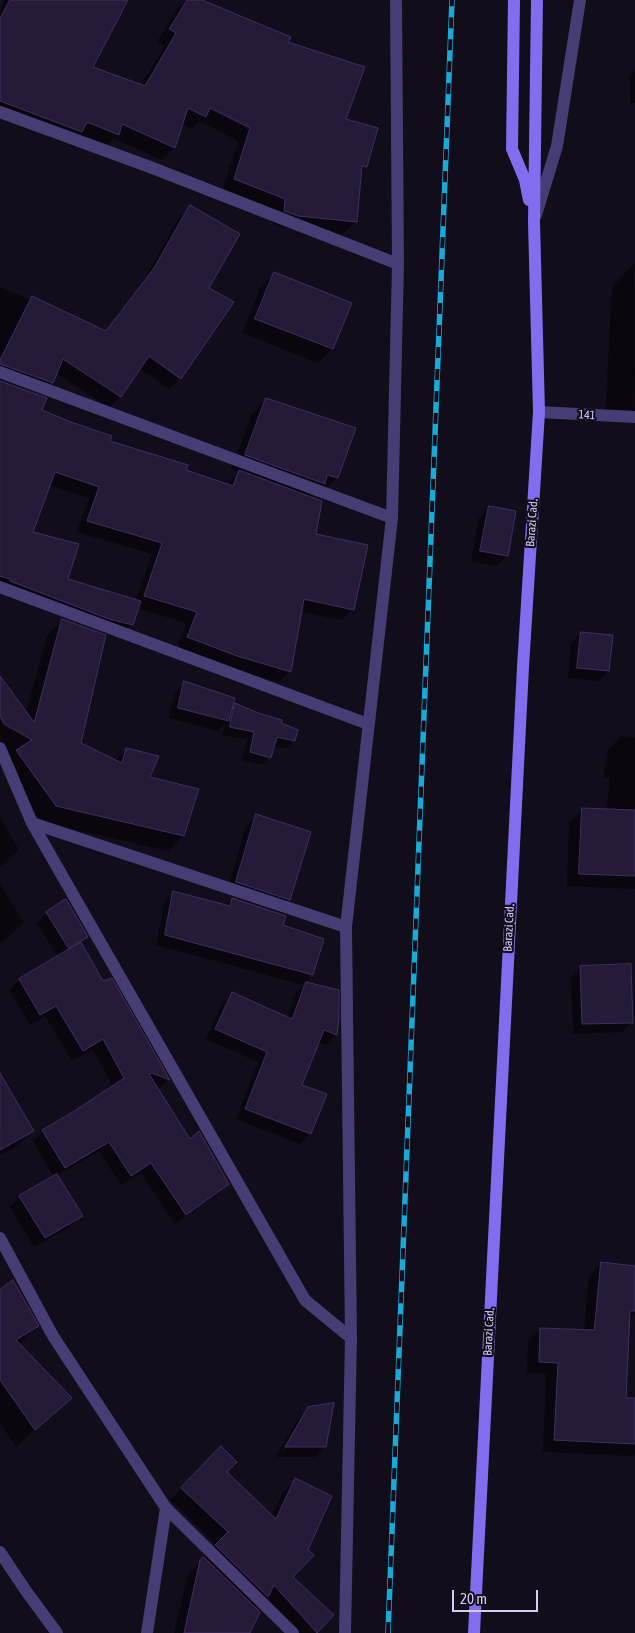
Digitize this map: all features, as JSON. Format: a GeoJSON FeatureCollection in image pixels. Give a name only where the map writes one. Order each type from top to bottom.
{"type":"FeatureCollection","features":[{"type":"Feature","properties":{"kind":"street"},"geometry":{"type":"LineString","coordinates":[[344,1633],[351,1338],[346,927],[392,518],[398,264],[396,0]]}},
{"type":"Feature","properties":{"kind":"street"},"geometry":{"type":"LineString","coordinates":[[514,0],[512,149],[525,180],[534,222]]}},
{"type":"Feature","properties":{"kind":"street"},"geometry":{"type":"LineString","coordinates":[[534,222],[537,0]]}},
{"type":"Feature","properties":{"kind":"street"},"geometry":{"type":"LineString","coordinates":[[534,222],[557,146],[580,0]]}},
{"type":"Feature","properties":{"kind":"street"},"geometry":{"type":"LineString","coordinates":[[0,112],[159,170],[398,264]]}},
{"type":"Feature","properties":{"kind":"street","name":"Barazi Cad."},"geometry":{"type":"LineString","coordinates":[[474,1633],[522,667],[539,412],[534,222]]}},
{"type":"Feature","properties":{"kind":"street"},"geometry":{"type":"LineString","coordinates":[[0,372],[392,518]]}},
{"type":"Feature","properties":{"kind":"street","name":"141"},"geometry":{"type":"LineString","coordinates":[[539,412],[635,417]]}},
{"type":"Feature","properties":{"kind":"street"},"geometry":{"type":"LineString","coordinates":[[0,587],[368,724]]}},
{"type":"Feature","properties":{"kind":"street"},"geometry":{"type":"LineString","coordinates":[[0,748],[32,823],[305,1300],[351,1338]]}},
{"type":"Feature","properties":{"kind":"street"},"geometry":{"type":"LineString","coordinates":[[32,823],[346,927]]}},
{"type":"Feature","properties":{"kind":"street"},"geometry":{"type":"LineString","coordinates":[[0,1238],[53,1336],[166,1508],[293,1633]]}},
{"type":"Feature","properties":{"kind":"street"},"geometry":{"type":"LineString","coordinates":[[147,1633],[166,1508]]}},
{"type":"Feature","properties":{"kind":"street"},"geometry":{"type":"LineString","coordinates":[[0,1552],[57,1633]]}},
{"type":"Feature","properties":{"kind":"building"},"geometry":{"type":"Polygon","coordinates":[[[10,0],[128,0],[93,67],[145,86],[176,33],[169,29],[187,0],[202,0],[291,37],[288,42],[365,67],[346,119],[378,128],[367,167],[362,166],[357,222],[298,216],[284,211],[285,199],[234,179],[250,128],[210,108],[206,117],[188,108],[175,148],[122,124],[119,135],[87,122],[82,132],[0,101],[0,19],[10,0]]]}},
{"type":"Feature","properties":{"kind":"building"},"geometry":{"type":"Polygon","coordinates":[[[190,205],[240,234],[209,288],[234,302],[181,379],[149,356],[121,397],[63,359],[53,383],[0,364],[0,360],[32,296],[106,331],[154,268],[190,205]]]}},
{"type":"Feature","properties":{"kind":"building"},"geometry":{"type":"Polygon","coordinates":[[[274,272],[352,303],[333,349],[255,319],[274,272]]]}},
{"type":"Feature","properties":{"kind":"building"},"geometry":{"type":"Polygon","coordinates":[[[0,381],[47,398],[42,410],[112,436],[110,441],[188,465],[186,470],[233,486],[239,470],[322,501],[316,534],[368,545],[354,610],[304,599],[291,672],[237,656],[187,637],[197,612],[144,596],[162,543],[87,521],[99,487],[55,472],[33,532],[79,544],[68,579],[141,601],[133,625],[109,619],[0,576],[0,381]]]}},
{"type":"Feature","properties":{"kind":"building"},"geometry":{"type":"Polygon","coordinates":[[[266,398],[356,428],[338,478],[327,475],[325,484],[245,455],[266,398]]]}},
{"type":"Feature","properties":{"kind":"building"},"geometry":{"type":"Polygon","coordinates":[[[489,506],[516,511],[508,556],[480,551],[489,506]]]}},
{"type":"Feature","properties":{"kind":"building"},"geometry":{"type":"Polygon","coordinates":[[[62,619],[106,635],[81,743],[122,763],[126,748],[159,756],[150,777],[199,789],[184,836],[56,806],[16,750],[32,740],[4,724],[0,716],[0,676],[34,722],[62,619]]]}},
{"type":"Feature","properties":{"kind":"building"},"geometry":{"type":"Polygon","coordinates":[[[581,632],[613,635],[609,671],[577,668],[581,632]]]}},
{"type":"Feature","properties":{"kind":"building"},"geometry":{"type":"Polygon","coordinates":[[[184,681],[235,698],[229,721],[178,708],[184,681]]]}},
{"type":"Feature","properties":{"kind":"building"},"geometry":{"type":"Polygon","coordinates":[[[235,703],[258,713],[282,720],[281,723],[298,730],[295,741],[277,737],[271,758],[250,752],[254,732],[230,727],[235,703]]]}},
{"type":"Feature","properties":{"kind":"building"},"geometry":{"type":"Polygon","coordinates":[[[582,808],[635,810],[635,876],[579,874],[582,808]]]}},
{"type":"Feature","properties":{"kind":"building"},"geometry":{"type":"Polygon","coordinates":[[[256,814],[311,832],[290,900],[236,882],[256,814]]]}},
{"type":"Feature","properties":{"kind":"building"},"geometry":{"type":"Polygon","coordinates":[[[173,891],[230,906],[232,898],[286,916],[283,925],[324,939],[313,975],[165,935],[173,891]]]}},
{"type":"Feature","properties":{"kind":"building"},"geometry":{"type":"Polygon","coordinates":[[[66,899],[88,937],[69,949],[46,912],[66,899]]]}},
{"type":"Feature","properties":{"kind":"building"},"geometry":{"type":"Polygon","coordinates":[[[81,942],[103,981],[112,978],[170,1080],[152,1073],[149,1074],[190,1139],[199,1131],[229,1184],[186,1215],[151,1163],[131,1176],[109,1142],[65,1168],[42,1130],[124,1078],[103,1039],[83,1051],[56,1006],[40,1015],[19,979],[81,942]]]}},
{"type":"Feature","properties":{"kind":"building"},"geometry":{"type":"Polygon","coordinates":[[[631,964],[633,1023],[582,1024],[580,966],[631,964]]]}},
{"type":"Feature","properties":{"kind":"building"},"geometry":{"type":"Polygon","coordinates":[[[306,982],[339,990],[337,1035],[324,1030],[302,1085],[327,1094],[311,1134],[245,1109],[267,1052],[215,1029],[232,992],[292,1019],[306,982]]]}},
{"type":"Feature","properties":{"kind":"building"},"geometry":{"type":"Polygon","coordinates":[[[0,1073],[34,1131],[0,1150],[0,1073]]]}},
{"type":"Feature","properties":{"kind":"building"},"geometry":{"type":"Polygon","coordinates":[[[57,1174],[83,1216],[45,1238],[19,1196],[57,1174]]]}},
{"type":"Feature","properties":{"kind":"building"},"geometry":{"type":"Polygon","coordinates":[[[601,1262],[635,1266],[635,1311],[630,1311],[626,1398],[635,1398],[635,1444],[554,1440],[558,1363],[539,1362],[540,1328],[594,1330],[601,1262]]]}},
{"type":"Feature","properties":{"kind":"building"},"geometry":{"type":"Polygon","coordinates":[[[13,1280],[39,1326],[16,1340],[72,1398],[35,1430],[0,1380],[0,1290],[13,1280]]]}},
{"type":"Feature","properties":{"kind":"building"},"geometry":{"type":"Polygon","coordinates":[[[334,1403],[326,1447],[285,1447],[308,1407],[334,1403]]]}},
{"type":"Feature","properties":{"kind":"building"},"geometry":{"type":"Polygon","coordinates":[[[221,1446],[237,1462],[227,1472],[276,1519],[295,1478],[332,1496],[308,1550],[314,1555],[293,1577],[334,1615],[317,1633],[274,1585],[268,1597],[215,1545],[228,1532],[181,1488],[221,1446]]]}},
{"type":"Feature","properties":{"kind":"building"},"geometry":{"type":"Polygon","coordinates":[[[204,1557],[260,1612],[250,1633],[184,1633],[200,1560],[204,1557]]]}},
{"type":"Feature","properties":{"kind":"railway"},"geometry":{"type":"LineString","coordinates":[[388,1633],[452,0]]}}]}
